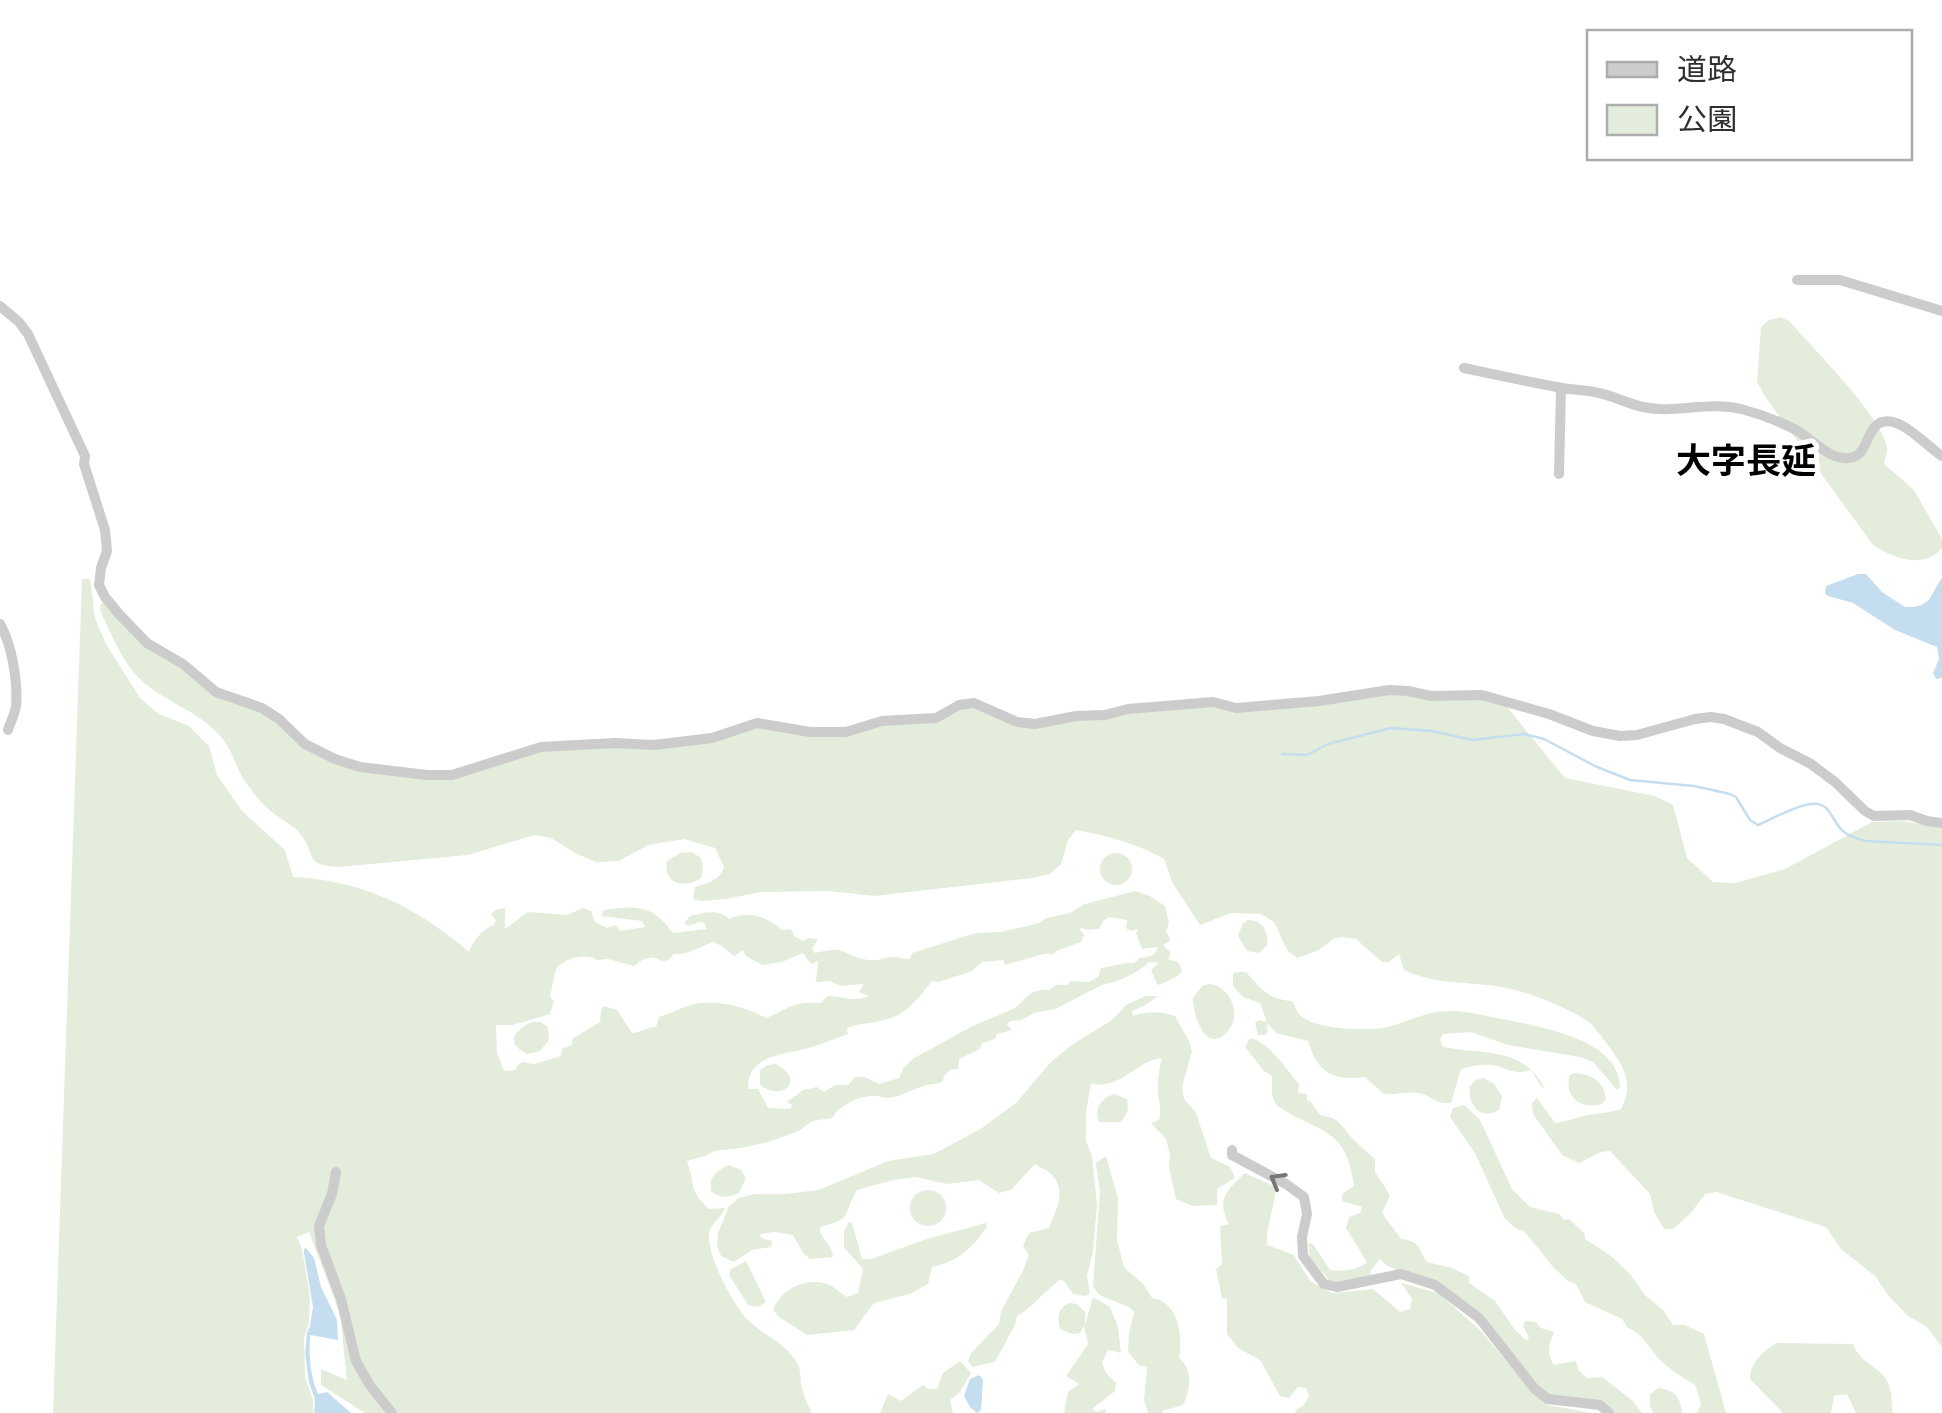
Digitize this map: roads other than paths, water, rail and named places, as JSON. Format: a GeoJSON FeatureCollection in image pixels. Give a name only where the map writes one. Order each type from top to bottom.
{"type":"FeatureCollection","features":[{"type":"Feature","properties":{"kind":"street"},"geometry":{"type":"LineString","coordinates":[[1797,280],[1840,280],[1942,312]]}},
{"type":"Feature","properties":{"kind":"street"},"geometry":{"type":"LineString","coordinates":[[0,306],[28,334],[85,456],[84,464],[105,530],[106,551],[99,585],[105,597],[146,642],[183,664],[216,692],[262,708],[306,744],[360,767],[452,775],[541,747],[654,745],[712,738],[757,724],[810,732],[846,732],[882,722],[936,718],[959,705],[974,703],[1017,722],[1035,724],[1128,709],[1213,702],[1236,708],[1319,702],[1389,690],[1430,696],[1482,695],[1620,736],[1695,719],[1724,719],[1758,732],[1811,764],[1874,816],[1910,815],[1927,822],[1942,822]]}},
{"type":"Feature","properties":{"kind":"street"},"geometry":{"type":"LineString","coordinates":[[1464,368],[1615,396],[1644,408],[1739,408],[1793,428],[1833,455],[1848,459],[1862,452],[1876,426],[1892,421],[1942,456]]}},
{"type":"Feature","properties":{"kind":"street"},"geometry":{"type":"LineString","coordinates":[[1560,474],[1561,388]]}},
{"type":"Feature","properties":{"kind":"street"},"geometry":{"type":"LineString","coordinates":[[0,624],[11,652],[16,707],[8,730]]}},
{"type":"Feature","properties":{"kind":"street"},"geometry":{"type":"LineString","coordinates":[[1232,1150],[1232,1155],[1304,1198],[1304,1256],[1324,1284],[1337,1286],[1401,1274],[1435,1284],[1480,1318],[1535,1389],[1548,1399],[1600,1405],[1609,1413]]}},
{"type":"Feature","properties":{"kind":"street"},"geometry":{"type":"LineString","coordinates":[[336,1172],[320,1226],[321,1245],[341,1299],[356,1361],[392,1413]]}},
{"type":"Feature","properties":{"kind":"water"},"geometry":{"type":"Polygon","coordinates":[[[1866,574],[1882,592],[1905,607],[1926,603],[1942,578],[1942,678],[1936,679],[1933,673],[1939,659],[1937,647],[1895,630],[1853,603],[1825,593],[1826,586],[1866,574]]]}},
{"type":"Feature","properties":{"kind":"water"},"geometry":{"type":"Polygon","coordinates":[[[306,1248],[314,1258],[321,1287],[337,1320],[338,1340],[310,1335],[313,1380],[318,1394],[327,1392],[351,1413],[314,1413],[315,1399],[305,1353],[313,1307],[306,1248]]]}},
{"type":"Feature","properties":{"kind":"water"},"geometry":{"type":"Polygon","coordinates":[[[979,1375],[983,1380],[981,1410],[977,1413],[964,1396],[970,1379],[979,1375]]]}},
{"type":"Feature","properties":{"kind":"waterway"},"geometry":{"type":"LineString","coordinates":[[1282,754],[1307,755],[1328,744],[1391,728],[1473,740],[1524,734],[1544,739],[1630,780],[1730,794],[1758,825],[1797,808],[1818,804],[1826,808],[1844,832],[1857,839],[1942,845]]}},
{"type":"Feature","properties":{"kind":"district","name":"大字長延"},"geometry":{"type":"Point","coordinates":[1746,461]}}]}
